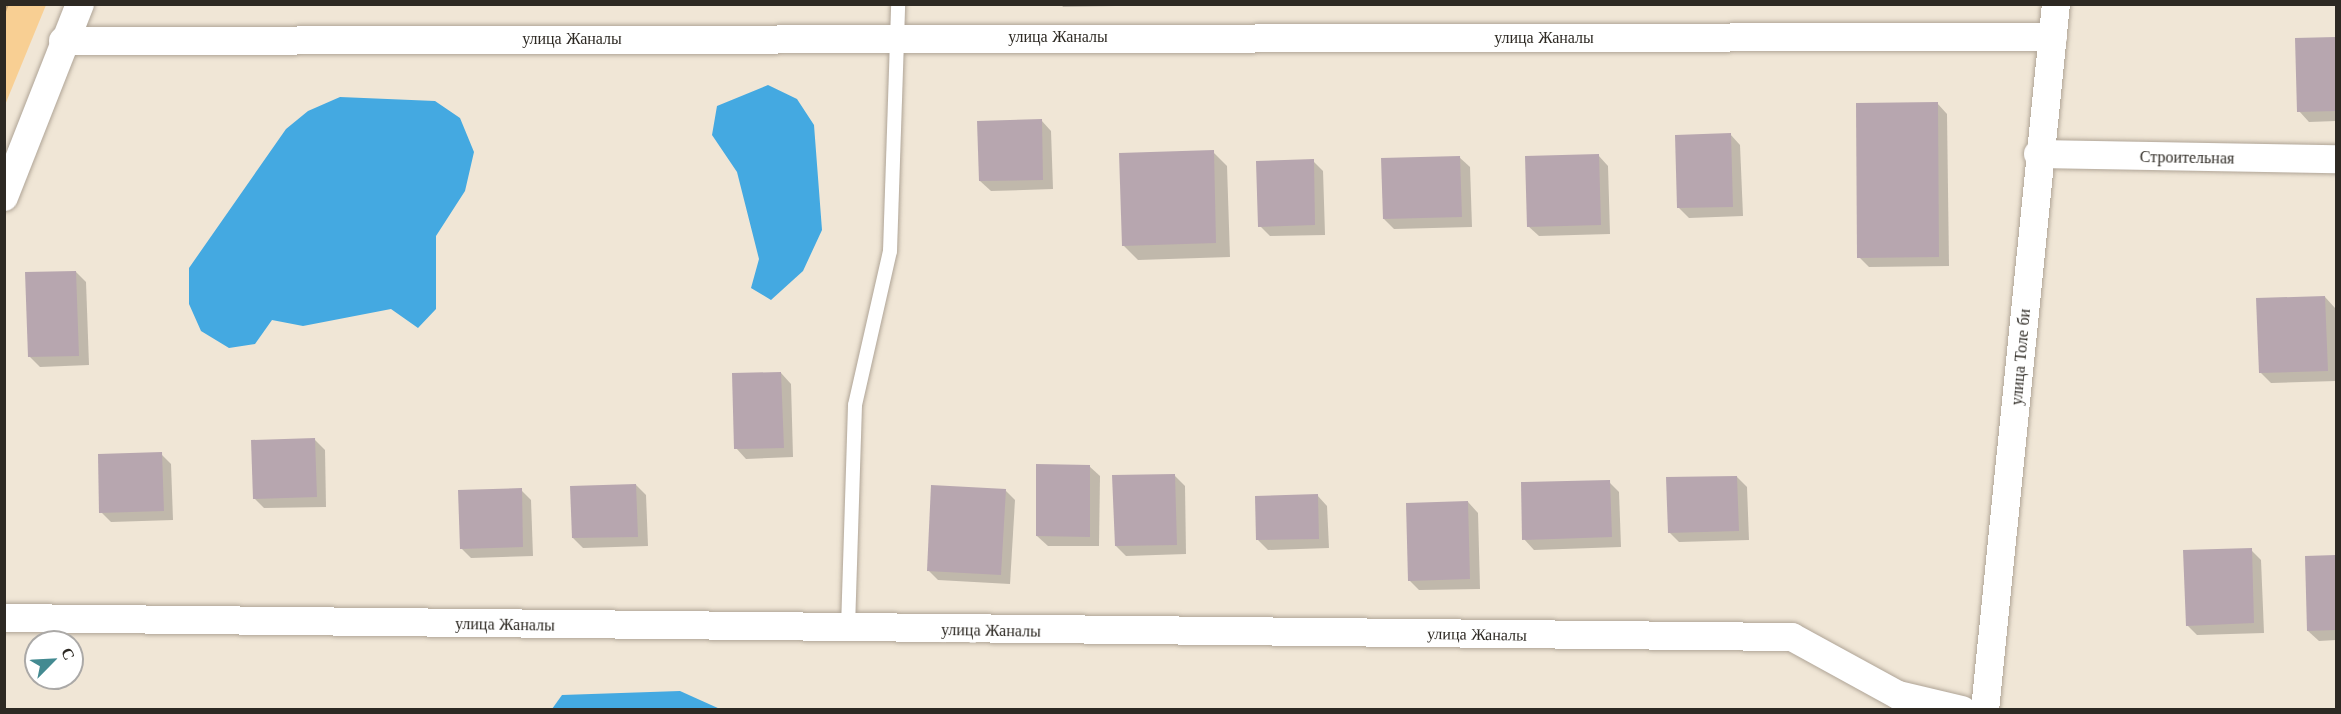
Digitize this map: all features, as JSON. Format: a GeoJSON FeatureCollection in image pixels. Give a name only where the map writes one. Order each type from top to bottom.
{"type":"FeatureCollection","features":[{"type":"Feature","properties":{"kind":"street"},"geometry":{"type":"LineString","coordinates":[[4,197],[63,41],[80,4]]}},
{"type":"Feature","properties":{"kind":"street","name":"улица Толе би"},"geometry":{"type":"LineString","coordinates":[[1985,710],[2038,154],[2056,4]]}},
{"type":"Feature","properties":{"kind":"street","name":"улица Жаналы"},"geometry":{"type":"LineString","coordinates":[[63,41],[899,36],[2053,37]]}},
{"type":"Feature","properties":{"kind":"street","name":"Строительная"},"geometry":{"type":"LineString","coordinates":[[2038,154],[2337,159]]}},
{"type":"Feature","properties":{"kind":"street","name":"улица Жаналы"},"geometry":{"type":"LineString","coordinates":[[4,618],[1792,638],[1898,695],[1962,710]]}},
{"type":"Feature","properties":{"kind":"lane"},"geometry":{"type":"LineString","coordinates":[[849,628],[855,405],[891,251],[899,36],[898,4]]}},
{"type":"Feature","properties":{"kind":"shaded area"},"geometry":{"type":"Polygon","coordinates":[[[4,5],[46,5],[5,105],[4,5]]]}},
{"type":"Feature","properties":{"kind":"water"},"geometry":{"type":"Polygon","coordinates":[[[768,85],[797,99],[814,125],[822,230],[803,271],[771,300],[751,288],[759,259],[737,172],[712,135],[717,106],[768,85]]]}},
{"type":"Feature","properties":{"kind":"water"},"geometry":{"type":"Polygon","coordinates":[[[340,97],[435,101],[460,118],[474,152],[465,191],[436,236],[436,309],[418,328],[391,309],[303,326],[272,320],[255,344],[229,348],[201,331],[189,304],[189,268],[286,129],[308,111],[340,97]]]}},
{"type":"Feature","properties":{"kind":"water"},"geometry":{"type":"Polygon","coordinates":[[[680,691],[720,709],[552,709],[562,695],[680,691]]]}},
{"type":"Feature","properties":{"kind":"building"},"geometry":{"type":"Polygon","coordinates":[[[2336,37],[2336,111],[2297,112],[2295,38],[2336,37]]]}},
{"type":"Feature","properties":{"kind":"building"},"geometry":{"type":"Polygon","coordinates":[[[1938,102],[1939,257],[1857,258],[1856,103],[1938,102]]]}},
{"type":"Feature","properties":{"kind":"building"},"geometry":{"type":"Polygon","coordinates":[[[1042,119],[1043,180],[979,181],[977,121],[1042,119]]]}},
{"type":"Feature","properties":{"kind":"building"},"geometry":{"type":"Polygon","coordinates":[[[1731,133],[1733,207],[1677,208],[1675,135],[1731,133]]]}},
{"type":"Feature","properties":{"kind":"building"},"geometry":{"type":"Polygon","coordinates":[[[1214,150],[1216,243],[1122,246],[1119,153],[1214,150]]]}},
{"type":"Feature","properties":{"kind":"building"},"geometry":{"type":"Polygon","coordinates":[[[1599,154],[1601,225],[1527,227],[1525,156],[1599,154]]]}},
{"type":"Feature","properties":{"kind":"building"},"geometry":{"type":"Polygon","coordinates":[[[1460,156],[1462,217],[1383,219],[1381,158],[1460,156]]]}},
{"type":"Feature","properties":{"kind":"building"},"geometry":{"type":"Polygon","coordinates":[[[1314,159],[1315,225],[1258,227],[1256,161],[1314,159]]]}},
{"type":"Feature","properties":{"kind":"building"},"geometry":{"type":"Polygon","coordinates":[[[76,271],[79,356],[28,357],[25,272],[76,271]]]}},
{"type":"Feature","properties":{"kind":"building"},"geometry":{"type":"Polygon","coordinates":[[[2325,296],[2328,371],[2259,373],[2256,298],[2325,296]]]}},
{"type":"Feature","properties":{"kind":"building"},"geometry":{"type":"Polygon","coordinates":[[[781,372],[784,448],[734,449],[732,373],[781,372]]]}},
{"type":"Feature","properties":{"kind":"building"},"geometry":{"type":"Polygon","coordinates":[[[315,438],[317,497],[253,499],[251,440],[315,438]]]}},
{"type":"Feature","properties":{"kind":"building"},"geometry":{"type":"Polygon","coordinates":[[[162,452],[164,511],[99,513],[98,454],[162,452]]]}},
{"type":"Feature","properties":{"kind":"building"},"geometry":{"type":"Polygon","coordinates":[[[1036,464],[1090,465],[1090,537],[1036,536],[1036,464]]]}},
{"type":"Feature","properties":{"kind":"building"},"geometry":{"type":"Polygon","coordinates":[[[1175,474],[1177,545],[1115,546],[1112,475],[1175,474]]]}},
{"type":"Feature","properties":{"kind":"building"},"geometry":{"type":"Polygon","coordinates":[[[1737,476],[1739,531],[1668,533],[1666,477],[1737,476]]]}},
{"type":"Feature","properties":{"kind":"building"},"geometry":{"type":"Polygon","coordinates":[[[1610,480],[1612,537],[1522,540],[1521,482],[1610,480]]]}},
{"type":"Feature","properties":{"kind":"building"},"geometry":{"type":"Polygon","coordinates":[[[636,484],[638,537],[572,538],[570,486],[636,484]]]}},
{"type":"Feature","properties":{"kind":"building"},"geometry":{"type":"Polygon","coordinates":[[[931,485],[1006,489],[1001,575],[927,571],[931,485]]]}},
{"type":"Feature","properties":{"kind":"building"},"geometry":{"type":"Polygon","coordinates":[[[522,488],[523,547],[460,549],[458,490],[522,488]]]}},
{"type":"Feature","properties":{"kind":"building"},"geometry":{"type":"Polygon","coordinates":[[[1318,494],[1319,539],[1256,540],[1255,496],[1318,494]]]}},
{"type":"Feature","properties":{"kind":"building"},"geometry":{"type":"Polygon","coordinates":[[[1468,501],[1470,579],[1408,581],[1406,503],[1468,501]]]}},
{"type":"Feature","properties":{"kind":"building"},"geometry":{"type":"Polygon","coordinates":[[[2252,548],[2254,623],[2186,626],[2183,550],[2252,548]]]}},
{"type":"Feature","properties":{"kind":"building"},"geometry":{"type":"Polygon","coordinates":[[[2336,555],[2336,630],[2307,631],[2305,556],[2336,555]]]}}]}
